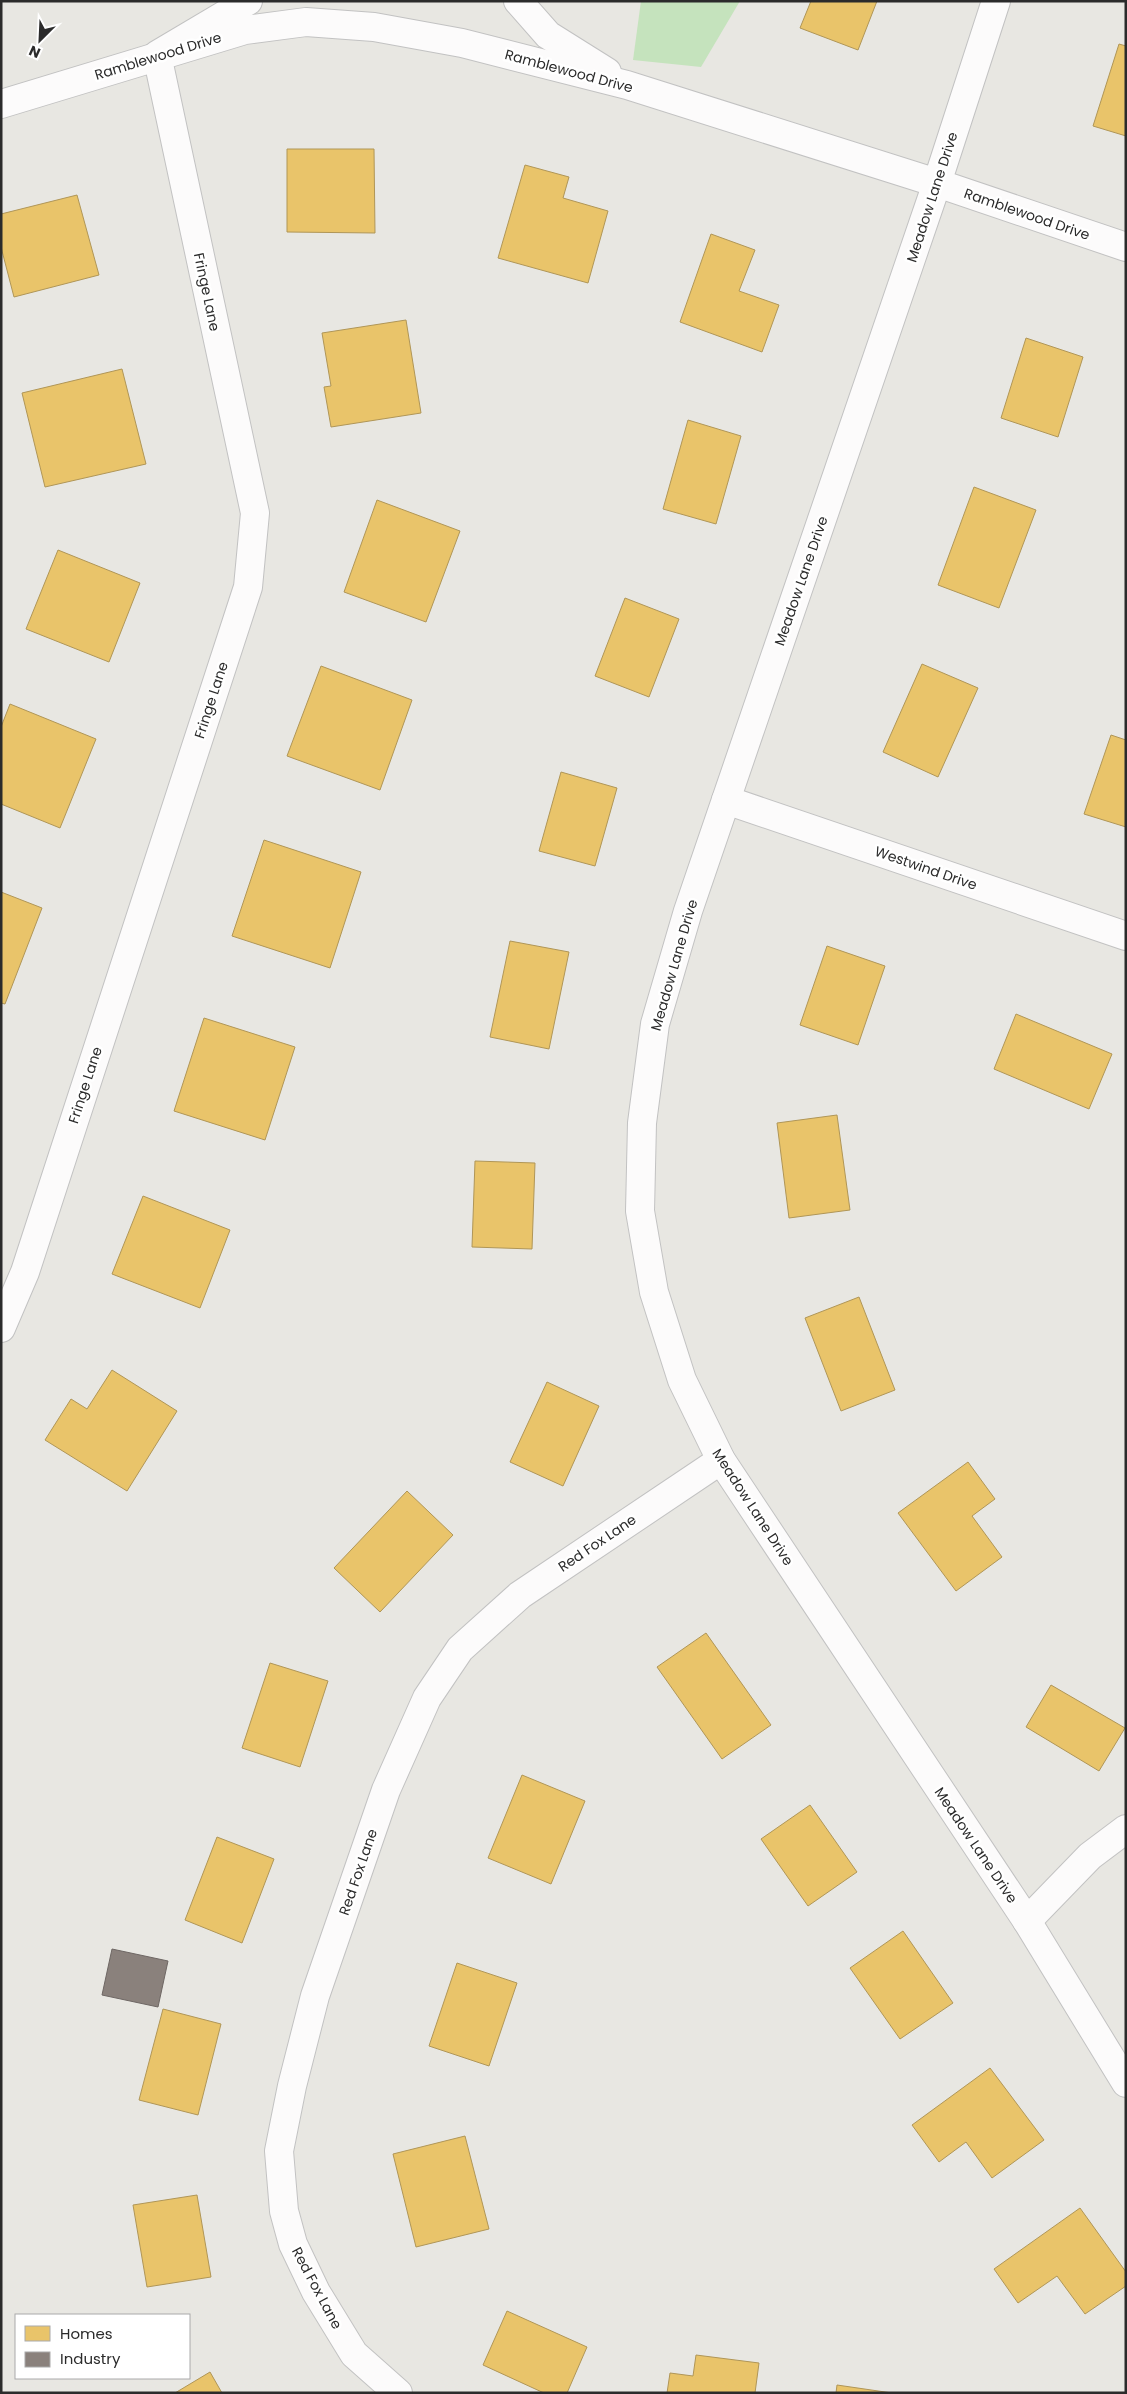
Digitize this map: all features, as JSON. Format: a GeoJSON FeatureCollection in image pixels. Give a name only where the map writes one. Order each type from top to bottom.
{"type":"FeatureCollection","features":[{"type":"Feature","properties":{"kind":"street"},"geometry":{"type":"LineString","coordinates":[[157,55],[248,1]]}},
{"type":"Feature","properties":{"kind":"street"},"geometry":{"type":"LineString","coordinates":[[518,1],[548,35],[627,85]]}},
{"type":"Feature","properties":{"kind":"street","name":"Meadow Lane Drive"},"geometry":{"type":"LineString","coordinates":[[996,1],[938,183],[688,911],[655,1024],[642,1123],[640,1211],[654,1292],[682,1380],[721,1460],[1027,1921],[1126,2083]]}},
{"type":"Feature","properties":{"kind":"street","name":"Ramblewood Drive"},"geometry":{"type":"LineString","coordinates":[[1,104],[157,55],[245,30],[306,22],[374,27],[462,43],[627,85],[938,183],[1126,248]]}},
{"type":"Feature","properties":{"kind":"street","name":"Fringe Lane"},"geometry":{"type":"LineString","coordinates":[[1,1328],[25,1272],[248,587],[256,513],[157,55]]}},
{"type":"Feature","properties":{"kind":"street","name":"Westwind Drive"},"geometry":{"type":"LineString","coordinates":[[726,800],[1126,936]]}},
{"type":"Feature","properties":{"kind":"street","name":"Red Fox Lane"},"geometry":{"type":"LineString","coordinates":[[398,2393],[354,2354],[316,2292],[293,2244],[284,2211],[279,2151],[292,2086],[313,2005],[386,1790],[427,1698],[460,1649],[520,1595],[721,1460]]}},
{"type":"Feature","properties":{"kind":"street"},"geometry":{"type":"LineString","coordinates":[[1027,1921],[1090,1856],[1126,1829]]}},
{"type":"Feature","properties":{"kind":"green space"},"geometry":{"type":"Polygon","coordinates":[[[641,1],[740,1],[701,67],[633,60],[641,1]]]}},
{"type":"Feature","properties":{"kind":"building: Homes"},"geometry":{"type":"Polygon","coordinates":[[[811,1],[877,1],[858,50],[800,28],[811,1]]]}},
{"type":"Feature","properties":{"kind":"building: Homes"},"geometry":{"type":"Polygon","coordinates":[[[1119,44],[1126,46],[1126,136],[1093,126],[1119,44]]]}},
{"type":"Feature","properties":{"kind":"building: Homes"},"geometry":{"type":"Polygon","coordinates":[[[287,149],[374,149],[375,233],[287,232],[287,149]]]}},
{"type":"Feature","properties":{"kind":"building: Homes"},"geometry":{"type":"Polygon","coordinates":[[[525,165],[569,177],[563,198],[608,211],[588,283],[498,258],[525,165]]]}},
{"type":"Feature","properties":{"kind":"building: Homes"},"geometry":{"type":"Polygon","coordinates":[[[77,195],[99,275],[14,297],[1,247],[1,214],[77,195]]]}},
{"type":"Feature","properties":{"kind":"building: Homes"},"geometry":{"type":"Polygon","coordinates":[[[711,234],[755,250],[739,291],[779,305],[762,352],[680,322],[711,234]]]}},
{"type":"Feature","properties":{"kind":"building: Homes"},"geometry":{"type":"Polygon","coordinates":[[[406,320],[421,413],[331,427],[324,387],[331,386],[322,333],[406,320]]]}},
{"type":"Feature","properties":{"kind":"building: Homes"},"geometry":{"type":"Polygon","coordinates":[[[1026,338],[1083,357],[1058,437],[1001,418],[1026,338]]]}},
{"type":"Feature","properties":{"kind":"building: Homes"},"geometry":{"type":"Polygon","coordinates":[[[122,369],[146,464],[45,487],[22,393],[122,369]]]}},
{"type":"Feature","properties":{"kind":"building: Homes"},"geometry":{"type":"Polygon","coordinates":[[[688,420],[741,436],[716,524],[663,509],[688,420]]]}},
{"type":"Feature","properties":{"kind":"building: Homes"},"geometry":{"type":"Polygon","coordinates":[[[974,487],[1036,510],[999,608],[938,585],[974,487]]]}},
{"type":"Feature","properties":{"kind":"building: Homes"},"geometry":{"type":"Polygon","coordinates":[[[377,500],[460,531],[426,622],[344,592],[377,500]]]}},
{"type":"Feature","properties":{"kind":"building: Homes"},"geometry":{"type":"Polygon","coordinates":[[[58,550],[140,583],[109,662],[26,629],[58,550]]]}},
{"type":"Feature","properties":{"kind":"building: Homes"},"geometry":{"type":"Polygon","coordinates":[[[625,598],[679,619],[649,697],[595,676],[625,598]]]}},
{"type":"Feature","properties":{"kind":"building: Homes"},"geometry":{"type":"Polygon","coordinates":[[[922,664],[978,688],[938,777],[883,752],[922,664]]]}},
{"type":"Feature","properties":{"kind":"building: Homes"},"geometry":{"type":"Polygon","coordinates":[[[321,666],[412,700],[380,790],[287,756],[321,666]]]}},
{"type":"Feature","properties":{"kind":"building: Homes"},"geometry":{"type":"Polygon","coordinates":[[[10,704],[96,739],[60,828],[1,804],[1,727],[10,704]]]}},
{"type":"Feature","properties":{"kind":"building: Homes"},"geometry":{"type":"Polygon","coordinates":[[[1111,735],[1126,740],[1126,827],[1084,814],[1111,735]]]}},
{"type":"Feature","properties":{"kind":"building: Homes"},"geometry":{"type":"Polygon","coordinates":[[[561,772],[617,788],[595,866],[539,851],[561,772]]]}},
{"type":"Feature","properties":{"kind":"building: Homes"},"geometry":{"type":"Polygon","coordinates":[[[264,840],[361,872],[330,968],[232,936],[264,840]]]}},
{"type":"Feature","properties":{"kind":"building: Homes"},"geometry":{"type":"Polygon","coordinates":[[[1,892],[42,908],[5,1004],[1,1003],[1,892]]]}},
{"type":"Feature","properties":{"kind":"building: Homes"},"geometry":{"type":"Polygon","coordinates":[[[510,941],[569,952],[549,1049],[490,1037],[510,941]]]}},
{"type":"Feature","properties":{"kind":"building: Homes"},"geometry":{"type":"Polygon","coordinates":[[[827,946],[885,966],[858,1045],[800,1025],[827,946]]]}},
{"type":"Feature","properties":{"kind":"building: Homes"},"geometry":{"type":"Polygon","coordinates":[[[1016,1014],[1112,1054],[1089,1109],[994,1069],[1016,1014]]]}},
{"type":"Feature","properties":{"kind":"building: Homes"},"geometry":{"type":"Polygon","coordinates":[[[204,1018],[295,1047],[265,1140],[174,1111],[204,1018]]]}},
{"type":"Feature","properties":{"kind":"building: Homes"},"geometry":{"type":"Polygon","coordinates":[[[837,1115],[850,1210],[789,1218],[777,1123],[837,1115]]]}},
{"type":"Feature","properties":{"kind":"building: Homes"},"geometry":{"type":"Polygon","coordinates":[[[475,1161],[535,1163],[532,1249],[472,1247],[475,1161]]]}},
{"type":"Feature","properties":{"kind":"building: Homes"},"geometry":{"type":"Polygon","coordinates":[[[143,1196],[230,1230],[200,1308],[112,1274],[143,1196]]]}},
{"type":"Feature","properties":{"kind":"building: Homes"},"geometry":{"type":"Polygon","coordinates":[[[859,1297],[895,1390],[841,1411],[805,1318],[859,1297]]]}},
{"type":"Feature","properties":{"kind":"building: Homes"},"geometry":{"type":"Polygon","coordinates":[[[112,1370],[177,1411],[127,1491],[45,1440],[71,1399],[87,1409],[112,1370]]]}},
{"type":"Feature","properties":{"kind":"building: Homes"},"geometry":{"type":"Polygon","coordinates":[[[547,1382],[599,1406],[563,1486],[510,1462],[547,1382]]]}},
{"type":"Feature","properties":{"kind":"building: Homes"},"geometry":{"type":"Polygon","coordinates":[[[968,1462],[995,1499],[972,1516],[1002,1557],[956,1591],[898,1513],[968,1462]]]}},
{"type":"Feature","properties":{"kind":"building: Homes"},"geometry":{"type":"Polygon","coordinates":[[[407,1491],[453,1535],[380,1612],[334,1568],[407,1491]]]}},
{"type":"Feature","properties":{"kind":"building: Homes"},"geometry":{"type":"Polygon","coordinates":[[[706,1633],[771,1725],[722,1759],[657,1667],[706,1633]]]}},
{"type":"Feature","properties":{"kind":"building: Homes"},"geometry":{"type":"Polygon","coordinates":[[[270,1663],[328,1681],[300,1767],[242,1748],[270,1663]]]}},
{"type":"Feature","properties":{"kind":"building: Homes"},"geometry":{"type":"Polygon","coordinates":[[[1051,1685],[1125,1728],[1099,1771],[1026,1727],[1051,1685]]]}},
{"type":"Feature","properties":{"kind":"building: Homes"},"geometry":{"type":"Polygon","coordinates":[[[522,1775],[585,1801],[551,1884],[488,1858],[522,1775]]]}},
{"type":"Feature","properties":{"kind":"building: Homes"},"geometry":{"type":"Polygon","coordinates":[[[810,1805],[857,1872],[808,1906],[761,1839],[810,1805]]]}},
{"type":"Feature","properties":{"kind":"building: Homes"},"geometry":{"type":"Polygon","coordinates":[[[217,1837],[274,1859],[242,1943],[185,1920],[217,1837]]]}},
{"type":"Feature","properties":{"kind":"building: Homes"},"geometry":{"type":"Polygon","coordinates":[[[903,1931],[953,2003],[900,2039],[850,1968],[903,1931]]]}},
{"type":"Feature","properties":{"kind":"building: Homes"},"geometry":{"type":"Polygon","coordinates":[[[457,1963],[517,1983],[489,2066],[429,2046],[457,1963]]]}},
{"type":"Feature","properties":{"kind":"building: Homes"},"geometry":{"type":"Polygon","coordinates":[[[163,2009],[221,2024],[198,2115],[139,2100],[163,2009]]]}},
{"type":"Feature","properties":{"kind":"building: Homes"},"geometry":{"type":"Polygon","coordinates":[[[990,2068],[1044,2140],[992,2178],[966,2142],[939,2162],[912,2125],[990,2068]]]}},
{"type":"Feature","properties":{"kind":"building: Homes"},"geometry":{"type":"Polygon","coordinates":[[[465,2136],[489,2229],[416,2247],[393,2154],[465,2136]]]}},
{"type":"Feature","properties":{"kind":"building: Homes"},"geometry":{"type":"Polygon","coordinates":[[[197,2195],[211,2277],[147,2287],[133,2205],[197,2195]]]}},
{"type":"Feature","properties":{"kind":"building: Homes"},"geometry":{"type":"Polygon","coordinates":[[[1080,2208],[1126,2272],[1126,2286],[1085,2314],[1057,2276],[1018,2303],[994,2269],[1080,2208]]]}},
{"type":"Feature","properties":{"kind":"building: Homes"},"geometry":{"type":"Polygon","coordinates":[[[507,2311],[587,2347],[567,2393],[544,2393],[483,2365],[507,2311]]]}},
{"type":"Feature","properties":{"kind":"building: Homes"},"geometry":{"type":"Polygon","coordinates":[[[696,2355],[759,2363],[755,2393],[667,2393],[670,2373],[693,2376],[696,2355]]]}},
{"type":"Feature","properties":{"kind":"building: Homes"},"geometry":{"type":"Polygon","coordinates":[[[210,2372],[222,2393],[175,2393],[210,2372]]]}},
{"type":"Feature","properties":{"kind":"building: Homes"},"geometry":{"type":"Polygon","coordinates":[[[837,2385],[892,2393],[836,2393],[837,2385]]]}},
{"type":"Feature","properties":{"kind":"building: Industry"},"geometry":{"type":"Polygon","coordinates":[[[112,1949],[168,1961],[158,2007],[102,1995],[112,1949]]]}}]}
